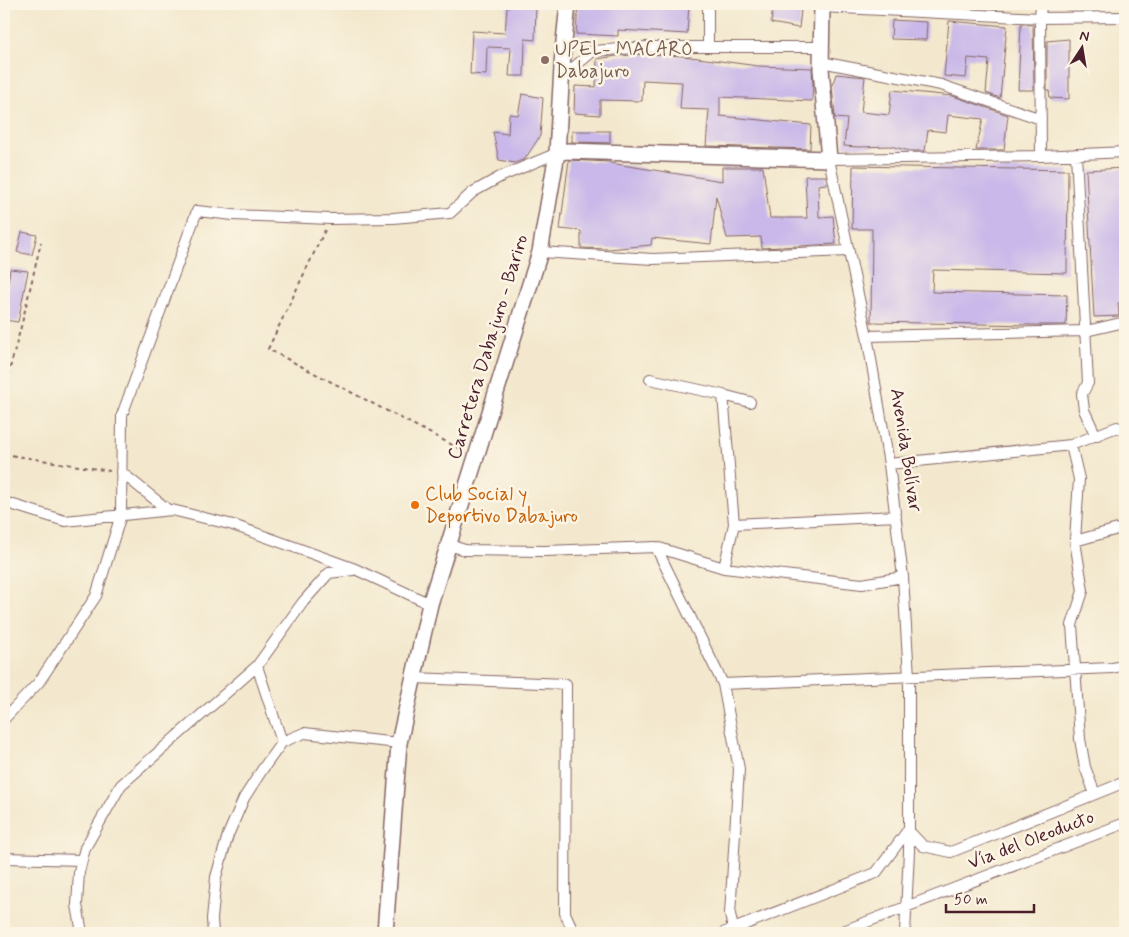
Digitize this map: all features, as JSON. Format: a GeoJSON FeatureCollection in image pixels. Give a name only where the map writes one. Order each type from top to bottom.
{"type":"FeatureCollection","features":[{"type":"Feature","properties":{"kind":"street","name":"Carretera Dabajuro - Bariro"},"geometry":{"type":"LineString","coordinates":[[384,933],[399,743],[430,604],[540,252],[557,152],[568,4]]}},
{"type":"Feature","properties":{"kind":"street"},"geometry":{"type":"LineString","coordinates":[[708,4],[708,47]]}},
{"type":"Feature","properties":{"kind":"street"},"geometry":{"type":"LineString","coordinates":[[1041,4],[1042,156]]}},
{"type":"Feature","properties":{"kind":"street"},"geometry":{"type":"LineString","coordinates":[[822,6],[1040,18],[1125,17]]}},
{"type":"Feature","properties":{"kind":"street","name":"Avenida Bolívar"},"geometry":{"type":"LineString","coordinates":[[822,6],[821,55],[828,159],[866,336],[889,464],[903,577],[909,677],[909,852],[905,933]]}},
{"type":"Feature","properties":{"kind":"street"},"geometry":{"type":"LineString","coordinates":[[561,78],[593,51],[648,47],[708,47],[821,55],[941,85],[1041,119]]}},
{"type":"Feature","properties":{"kind":"street"},"geometry":{"type":"LineString","coordinates":[[4,719],[39,682],[96,596],[121,515],[122,415],[198,211],[233,215],[330,219],[394,218],[450,213],[474,192],[500,177],[557,152],[568,151],[828,159],[1042,156],[1125,152]]}},
{"type":"Feature","properties":{"kind":"street"},"geometry":{"type":"LineString","coordinates":[[1076,154],[1088,383],[1082,394],[1084,410],[1096,436]]}},
{"type":"Feature","properties":{"kind":"street"},"geometry":{"type":"LineString","coordinates":[[540,252],[653,260],[848,251]]}},
{"type":"Feature","properties":{"kind":"street"},"geometry":{"type":"LineString","coordinates":[[866,336],[1086,331],[1125,322]]}},
{"type":"Feature","properties":{"kind":"street"},"geometry":{"type":"LineString","coordinates":[[650,379],[750,402]]}},
{"type":"Feature","properties":{"kind":"street"},"geometry":{"type":"LineString","coordinates":[[723,395],[734,524],[724,568]]}},
{"type":"Feature","properties":{"kind":"street"},"geometry":{"type":"LineString","coordinates":[[889,464],[1071,445],[1117,427],[1125,430]]}},
{"type":"Feature","properties":{"kind":"street"},"geometry":{"type":"LineString","coordinates":[[1071,445],[1079,479],[1075,541],[1083,590],[1072,624],[1075,670],[1080,739],[1086,767],[1095,794]]}},
{"type":"Feature","properties":{"kind":"street"},"geometry":{"type":"LineString","coordinates":[[121,472],[168,510]]}},
{"type":"Feature","properties":{"kind":"street"},"geometry":{"type":"LineString","coordinates":[[4,502],[65,520],[172,510],[233,525],[355,569],[430,604]]}},
{"type":"Feature","properties":{"kind":"street"},"geometry":{"type":"LineString","coordinates":[[734,524],[896,516]]}},
{"type":"Feature","properties":{"kind":"street"},"geometry":{"type":"LineString","coordinates":[[1075,541],[1125,527]]}},
{"type":"Feature","properties":{"kind":"street"},"geometry":{"type":"LineString","coordinates":[[449,545],[465,550],[545,551],[656,547],[724,568],[862,584],[903,577]]}},
{"type":"Feature","properties":{"kind":"street"},"geometry":{"type":"LineString","coordinates":[[656,547],[723,684],[739,769],[730,914],[734,929]]}},
{"type":"Feature","properties":{"kind":"street"},"geometry":{"type":"LineString","coordinates":[[82,933],[76,905],[79,872],[85,848],[121,785],[257,666],[303,602],[329,574],[355,569]]}},
{"type":"Feature","properties":{"kind":"street"},"geometry":{"type":"LineString","coordinates":[[723,684],[1075,670],[1112,668],[1125,665]]}},
{"type":"Feature","properties":{"kind":"street"},"geometry":{"type":"LineString","coordinates":[[257,666],[282,742]]}},
{"type":"Feature","properties":{"kind":"street"},"geometry":{"type":"LineString","coordinates":[[413,678],[566,684],[565,913],[574,933]]}},
{"type":"Feature","properties":{"kind":"street"},"geometry":{"type":"LineString","coordinates":[[212,933],[216,877],[228,835],[244,798],[282,742],[304,733],[399,743]]}},
{"type":"Feature","properties":{"kind":"street"},"geometry":{"type":"LineString","coordinates":[[723,933],[876,873],[908,830],[923,846],[951,852],[1125,782]]}},
{"type":"Feature","properties":{"kind":"street","name":"Vía del Oleoducto"},"geometry":{"type":"LineString","coordinates":[[838,933],[1125,823]]}},
{"type":"Feature","properties":{"kind":"street"},"geometry":{"type":"LineString","coordinates":[[4,858],[82,860]]}},
{"type":"Feature","properties":{"kind":"path"},"geometry":{"type":"LineString","coordinates":[[330,219],[268,349],[476,457]]}},
{"type":"Feature","properties":{"kind":"path"},"geometry":{"type":"LineString","coordinates":[[4,391],[22,323],[40,242]]}},
{"type":"Feature","properties":{"kind":"path"},"geometry":{"type":"LineString","coordinates":[[4,454],[121,472]]}},
{"type":"Feature","properties":{"kind":"building"},"geometry":{"type":"Polygon","coordinates":[[[508,4],[536,4],[535,40],[525,39],[524,76],[509,76],[511,48],[487,47],[486,75],[470,74],[472,31],[505,33],[508,4]]]}},
{"type":"Feature","properties":{"kind":"building"},"geometry":{"type":"Polygon","coordinates":[[[578,4],[689,4],[687,34],[618,30],[618,36],[576,34],[578,4]]]}},
{"type":"Feature","properties":{"kind":"building"},"geometry":{"type":"Polygon","coordinates":[[[773,6],[801,10],[799,28],[771,23],[773,6]]]}},
{"type":"Feature","properties":{"kind":"building"},"geometry":{"type":"Polygon","coordinates":[[[892,20],[927,22],[926,40],[891,39],[892,20]]]}},
{"type":"Feature","properties":{"kind":"building"},"geometry":{"type":"Polygon","coordinates":[[[949,21],[1007,26],[1000,98],[986,93],[989,60],[968,58],[966,78],[944,76],[949,21]]]}},
{"type":"Feature","properties":{"kind":"building"},"geometry":{"type":"Polygon","coordinates":[[[1021,24],[1033,25],[1034,90],[1018,90],[1021,24]]]}},
{"type":"Feature","properties":{"kind":"building"},"geometry":{"type":"Polygon","coordinates":[[[1069,39],[1069,99],[1050,98],[1049,90],[1047,90],[1047,41],[1069,39]]]}},
{"type":"Feature","properties":{"kind":"building"},"geometry":{"type":"Polygon","coordinates":[[[648,54],[683,56],[758,66],[812,68],[812,101],[720,97],[720,116],[811,125],[810,149],[706,146],[709,110],[680,109],[682,82],[643,80],[642,101],[600,100],[600,115],[574,113],[575,86],[596,87],[597,59],[648,54]]]}},
{"type":"Feature","properties":{"kind":"building"},"geometry":{"type":"Polygon","coordinates":[[[836,74],[865,77],[861,112],[889,115],[892,90],[953,96],[1008,115],[1004,150],[976,150],[983,119],[948,115],[946,132],[928,130],[925,151],[910,151],[890,146],[844,146],[847,119],[835,118],[832,86],[836,74]]]}},
{"type":"Feature","properties":{"kind":"building"},"geometry":{"type":"Polygon","coordinates":[[[522,94],[543,98],[540,136],[525,159],[515,163],[499,160],[493,132],[508,134],[509,114],[518,115],[522,94]]]}},
{"type":"Feature","properties":{"kind":"building"},"geometry":{"type":"Polygon","coordinates":[[[572,131],[610,131],[610,143],[572,142],[572,131]]]}},
{"type":"Feature","properties":{"kind":"building"},"geometry":{"type":"Polygon","coordinates":[[[569,160],[610,162],[722,181],[722,167],[763,167],[770,218],[807,218],[805,176],[826,176],[827,184],[818,185],[819,217],[833,216],[836,244],[762,248],[761,237],[727,238],[716,196],[711,244],[652,238],[651,245],[609,249],[581,248],[581,231],[560,229],[569,160]]]}},
{"type":"Feature","properties":{"kind":"building"},"geometry":{"type":"Polygon","coordinates":[[[853,166],[1068,170],[1067,273],[933,270],[932,292],[1067,295],[1066,325],[871,322],[872,229],[852,229],[853,166]]]}},
{"type":"Feature","properties":{"kind":"building"},"geometry":{"type":"Polygon","coordinates":[[[1125,168],[1125,302],[1118,303],[1119,316],[1094,317],[1086,170],[1125,168]]]}},
{"type":"Feature","properties":{"kind":"building"},"geometry":{"type":"Polygon","coordinates":[[[22,232],[37,235],[32,255],[17,252],[22,232]]]}},
{"type":"Feature","properties":{"kind":"building"},"geometry":{"type":"Polygon","coordinates":[[[10,269],[28,271],[18,322],[4,320],[10,269]]]}},
{"type":"Feature","properties":{"kind":"place","name":"UPEL- MACARO Dabajuro"},"geometry":{"type":"Point","coordinates":[545,60]}},
{"type":"Feature","properties":{"kind":"place","name":"Club Social y Deportivo Dabajuro"},"geometry":{"type":"Point","coordinates":[415,505]}}]}
